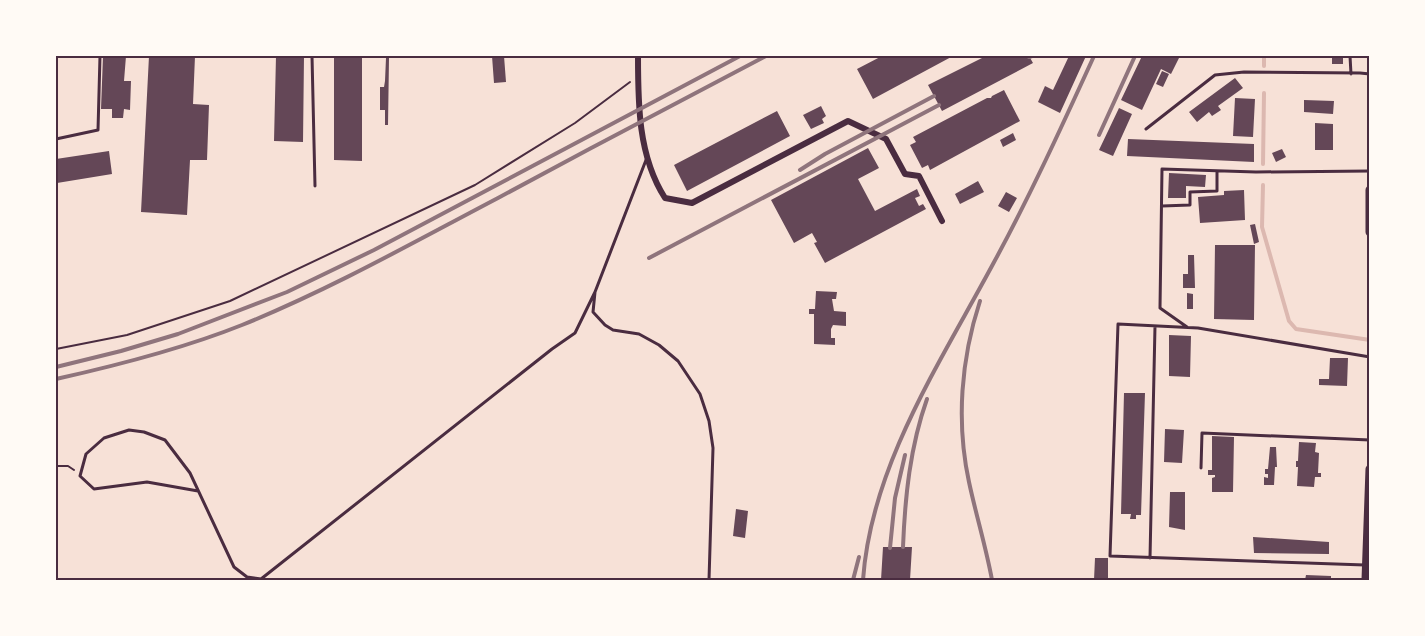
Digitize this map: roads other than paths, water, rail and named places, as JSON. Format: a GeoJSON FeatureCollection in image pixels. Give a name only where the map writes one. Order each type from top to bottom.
{"type":"FeatureCollection","features":[{"type":"Feature","properties":{"kind":"main road"},"geometry":{"type":"LineString","coordinates":[[1370,190],[1370,232]]}},
{"type":"Feature","properties":{"kind":"main road"},"geometry":{"type":"LineString","coordinates":[[1366,580],[1370,469]]}},
{"type":"Feature","properties":{"kind":"street"},"geometry":{"type":"LineString","coordinates":[[638,56],[638,109],[656,184],[666,198],[692,203],[848,121],[886,139],[905,174],[919,176],[942,221]]}},
{"type":"Feature","properties":{"kind":"lane"},"geometry":{"type":"LineString","coordinates":[[56,139],[98,130],[100,56]]}},
{"type":"Feature","properties":{"kind":"lane"},"geometry":{"type":"LineString","coordinates":[[312,56],[315,186]]}},
{"type":"Feature","properties":{"kind":"lane"},"geometry":{"type":"LineString","coordinates":[[1350,56],[1351,74]]}},
{"type":"Feature","properties":{"kind":"lane"},"geometry":{"type":"LineString","coordinates":[[1146,129],[1215,75],[1244,72],[1370,74]]}},
{"type":"Feature","properties":{"kind":"lane"},"geometry":{"type":"LineString","coordinates":[[198,491],[147,482],[94,489],[80,476],[86,454],[104,438],[129,430],[144,432],[165,440],[190,473],[234,567],[247,577],[261,579],[552,349],[576,333],[595,292],[648,156]]}},
{"type":"Feature","properties":{"kind":"lane"},"geometry":{"type":"LineString","coordinates":[[1188,327],[1160,308],[1162,169],[1370,171]]}},
{"type":"Feature","properties":{"kind":"lane"},"geometry":{"type":"LineString","coordinates":[[1162,207],[1191,205],[1190,192],[1217,191],[1217,171]]}},
{"type":"Feature","properties":{"kind":"lane"},"geometry":{"type":"LineString","coordinates":[[595,292],[593,312],[604,325],[613,330],[639,334],[660,345],[678,361],[700,394],[709,421],[713,448],[709,580]]}},
{"type":"Feature","properties":{"kind":"lane"},"geometry":{"type":"LineString","coordinates":[[1367,565],[1110,556],[1118,324],[1188,327],[1370,357]]}},
{"type":"Feature","properties":{"kind":"lane"},"geometry":{"type":"LineString","coordinates":[[1150,558],[1155,325]]}},
{"type":"Feature","properties":{"kind":"lane"},"geometry":{"type":"LineString","coordinates":[[1201,468],[1202,433],[1370,440]]}},
{"type":"Feature","properties":{"kind":"waterway"},"geometry":{"type":"LineString","coordinates":[[1264,56],[1264,66]]}},
{"type":"Feature","properties":{"kind":"waterway"},"geometry":{"type":"LineString","coordinates":[[1263,164],[1264,93]]}},
{"type":"Feature","properties":{"kind":"waterway"},"geometry":{"type":"LineString","coordinates":[[1263,185],[1262,227],[1289,321],[1296,329],[1370,340]]}},
{"type":"Feature","properties":{"kind":"railway"},"geometry":{"type":"LineString","coordinates":[[56,367],[178,334],[287,292],[374,250],[740,56]]}},
{"type":"Feature","properties":{"kind":"railway"},"geometry":{"type":"LineString","coordinates":[[56,379],[127,362],[219,334],[308,296],[766,56]]}},
{"type":"Feature","properties":{"kind":"railway"},"geometry":{"type":"LineString","coordinates":[[863,580],[869,538],[879,496],[911,416],[1020,213],[1094,56]]}},
{"type":"Feature","properties":{"kind":"railway"},"geometry":{"type":"LineString","coordinates":[[1099,135],[1135,56]]}},
{"type":"Feature","properties":{"kind":"railway"},"geometry":{"type":"LineString","coordinates":[[800,170],[825,154],[934,96]]}},
{"type":"Feature","properties":{"kind":"railway"},"geometry":{"type":"LineString","coordinates":[[649,258],[939,105]]}},
{"type":"Feature","properties":{"kind":"railway"},"geometry":{"type":"LineString","coordinates":[[980,301],[968,345],[962,414],[969,482],[992,580]]}},
{"type":"Feature","properties":{"kind":"railway"},"geometry":{"type":"LineString","coordinates":[[903,547],[909,472],[916,435],[927,399]]}},
{"type":"Feature","properties":{"kind":"railway"},"geometry":{"type":"LineString","coordinates":[[890,548],[895,498],[905,455]]}},
{"type":"Feature","properties":{"kind":"railway"},"geometry":{"type":"LineString","coordinates":[[853,580],[859,557]]}}]}
